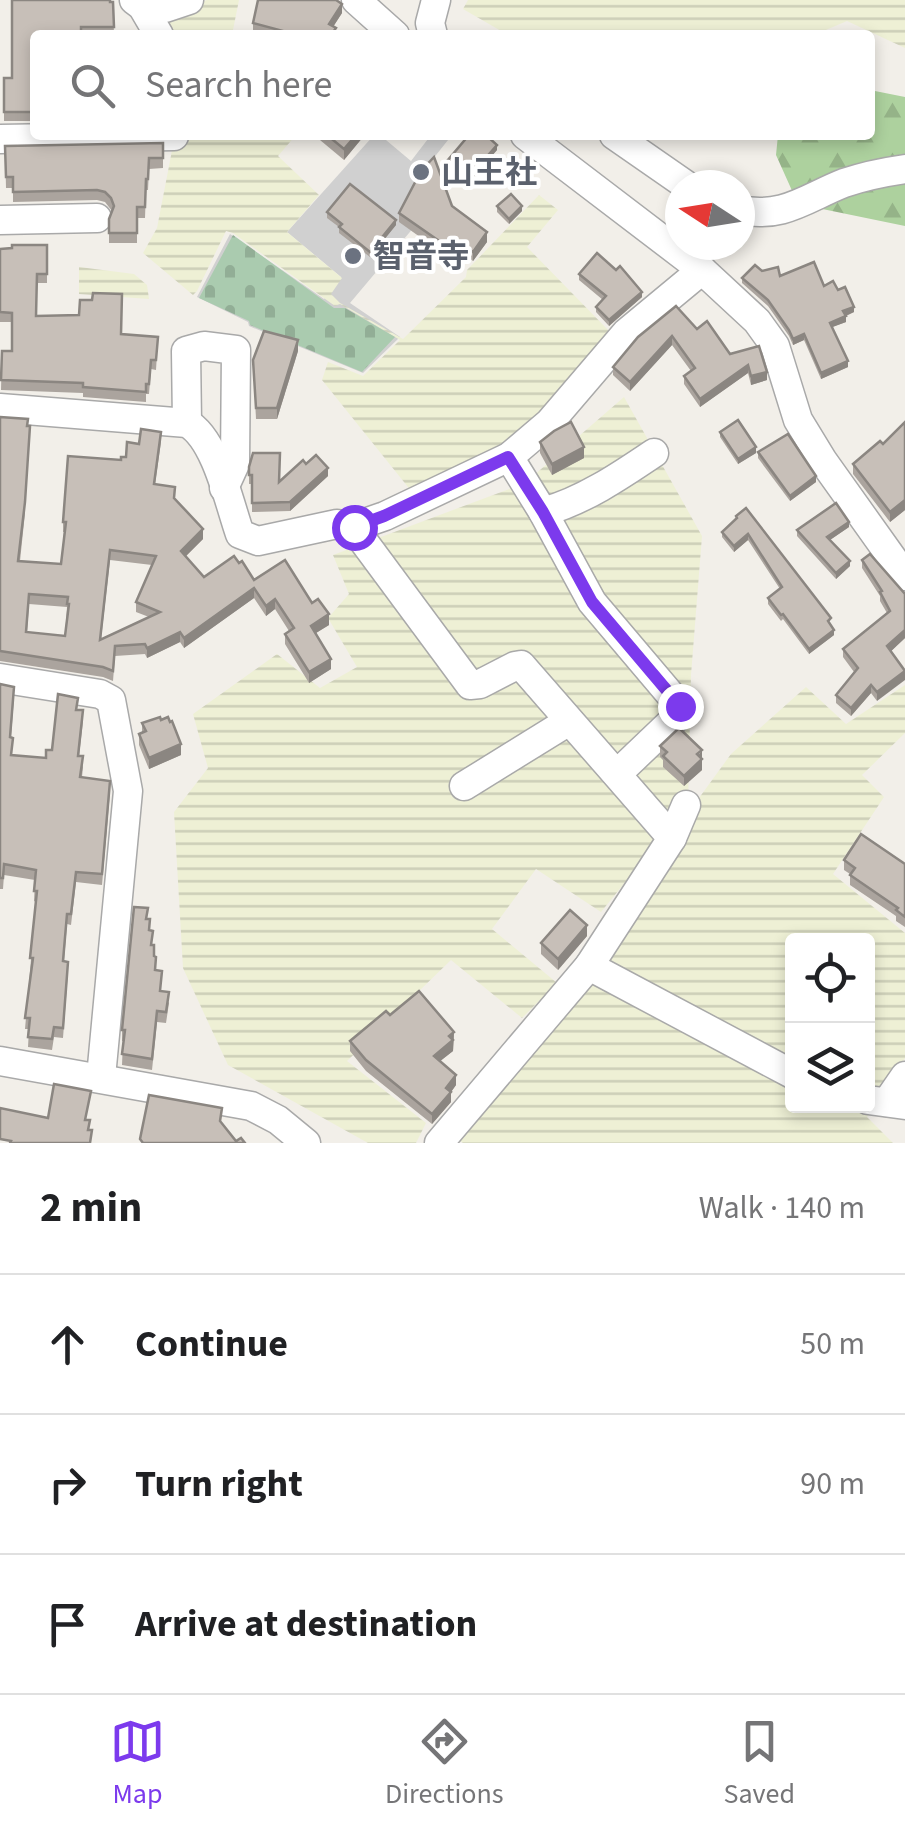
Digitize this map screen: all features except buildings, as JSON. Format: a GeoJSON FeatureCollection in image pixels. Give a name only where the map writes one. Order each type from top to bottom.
{"type":"FeatureCollection","features":[{"type":"Feature","properties":{"kind":"street"},"geometry":{"type":"LineString","coordinates":[[138,3],[165,8],[189,0]]}},
{"type":"Feature","properties":{"kind":"street"},"geometry":{"type":"LineString","coordinates":[[356,0],[389,30]]}},
{"type":"Feature","properties":{"kind":"street"},"geometry":{"type":"LineString","coordinates":[[138,3],[156,30]]}},
{"type":"Feature","properties":{"kind":"street"},"geometry":{"type":"LineString","coordinates":[[0,139],[30,138]]}},
{"type":"Feature","properties":{"kind":"street"},"geometry":{"type":"LineString","coordinates":[[535,140],[702,270],[758,321],[775,346],[798,420],[905,576]]}},
{"type":"Feature","properties":{"kind":"street"},"geometry":{"type":"LineString","coordinates":[[621,140],[665,170]]}},
{"type":"Feature","properties":{"kind":"street"},"geometry":{"type":"LineString","coordinates":[[755,213],[785,210],[876,172],[905,169]]}},
{"type":"Feature","properties":{"kind":"street"},"geometry":{"type":"LineString","coordinates":[[0,220],[97,218]]}},
{"type":"Feature","properties":{"kind":"street"},"geometry":{"type":"LineString","coordinates":[[0,408],[187,423],[198,429],[208,443],[240,534],[258,540],[337,524],[354,527],[508,457],[548,423],[626,333],[702,270]]}},
{"type":"Feature","properties":{"kind":"street"},"geometry":{"type":"LineString","coordinates":[[187,423],[186,351],[204,346],[236,350],[235,464],[224,488]]}},
{"type":"Feature","properties":{"kind":"street"},"geometry":{"type":"LineString","coordinates":[[543,512],[621,475],[654,453]]}},
{"type":"Feature","properties":{"kind":"street"},"geometry":{"type":"LineString","coordinates":[[508,457],[592,602],[680,706],[682,712],[617,774]]}},
{"type":"Feature","properties":{"kind":"street"},"geometry":{"type":"LineString","coordinates":[[354,527],[470,685],[521,666],[672,838]]}},
{"type":"Feature","properties":{"kind":"street"},"geometry":{"type":"LineString","coordinates":[[0,678],[100,694],[111,700],[128,792],[101,1077]]}},
{"type":"Feature","properties":{"kind":"street"},"geometry":{"type":"LineString","coordinates":[[464,786],[569,721]]}},
{"type":"Feature","properties":{"kind":"street"},"geometry":{"type":"LineString","coordinates":[[439,1143],[589,966],[672,838],[686,804]]}},
{"type":"Feature","properties":{"kind":"street"},"geometry":{"type":"LineString","coordinates":[[589,966],[785,1070]]}},
{"type":"Feature","properties":{"kind":"street"},"geometry":{"type":"LineString","coordinates":[[0,1061],[251,1106],[272,1124],[306,1143]]}},
{"type":"Feature","properties":{"kind":"street"},"geometry":{"type":"LineString","coordinates":[[887,1102],[905,1076]]}},
{"type":"Feature","properties":{"kind":"shaded area","name":"智音寺"},"geometry":{"type":"Polygon","coordinates":[[[370,140],[386,140],[411,161],[427,140],[448,140],[413,184],[436,201],[350,303],[400,337],[363,373],[249,326],[248,322],[197,297],[230,234],[324,299],[341,277],[287,232],[370,140]]]}},
{"type":"Feature","properties":{"kind":"green space"},"geometry":{"type":"Polygon","coordinates":[[[207,0],[239,0],[233,30],[162,30],[162,15],[207,0]]]}},
{"type":"Feature","properties":{"kind":"green space"},"geometry":{"type":"Polygon","coordinates":[[[468,0],[905,0],[905,48],[875,34],[875,30],[847,21],[826,30],[499,30],[463,9],[468,0]]]}},
{"type":"Feature","properties":{"kind":"green space"},"geometry":{"type":"Polygon","coordinates":[[[875,91],[905,97],[905,226],[798,204],[776,155],[778,140],[875,140],[875,91]]]}},
{"type":"Feature","properties":{"kind":"green space"},"geometry":{"type":"Polygon","coordinates":[[[174,140],[292,140],[278,156],[319,195],[287,232],[342,278],[331,294],[340,303],[403,339],[466,277],[467,270],[539,195],[558,210],[527,247],[612,334],[570,386],[506,448],[412,492],[322,380],[328,362],[363,376],[400,340],[340,304],[335,306],[226,231],[193,295],[143,253],[157,228],[174,140]]]}},
{"type":"Feature","properties":{"kind":"green space"},"geometry":{"type":"Polygon","coordinates":[[[233,235],[334,308],[345,308],[395,337],[362,372],[250,325],[249,321],[199,298],[233,235]]]}},
{"type":"Feature","properties":{"kind":"green space"},"geometry":{"type":"Polygon","coordinates":[[[79,267],[134,274],[147,285],[149,299],[79,294],[79,267]]]}},
{"type":"Feature","properties":{"kind":"green space"},"geometry":{"type":"Polygon","coordinates":[[[624,397],[702,536],[691,675],[688,805],[601,912],[536,869],[492,929],[557,983],[522,1018],[451,960],[347,1061],[426,1123],[416,1143],[368,1143],[228,1065],[183,968],[174,812],[208,768],[193,714],[277,654],[320,688],[357,667],[328,618],[349,594],[333,555],[525,483],[624,397]]]}},
{"type":"Feature","properties":{"kind":"green space"},"geometry":{"type":"Polygon","coordinates":[[[905,685],[905,733],[862,775],[884,797],[833,874],[905,933],[905,1058],[875,1105],[875,933],[785,933],[785,1113],[870,1113],[867,1117],[893,1143],[463,1143],[454,1136],[601,963],[699,798],[731,754],[806,687],[846,724],[905,685]]]}},
{"type":"Feature","properties":{"kind":"place","name":"山王社"},"geometry":{"type":"Point","coordinates":[421,172]}},
{"type":"Feature","properties":{"kind":"place","name":"智音寺"},"geometry":{"type":"Point","coordinates":[353,256]}},
{"type":"Feature","properties":{"kind":"route"},"geometry":{"type":"LineString","coordinates":[[354,527],[508,457],[592,602],[680,706]]}}]}
